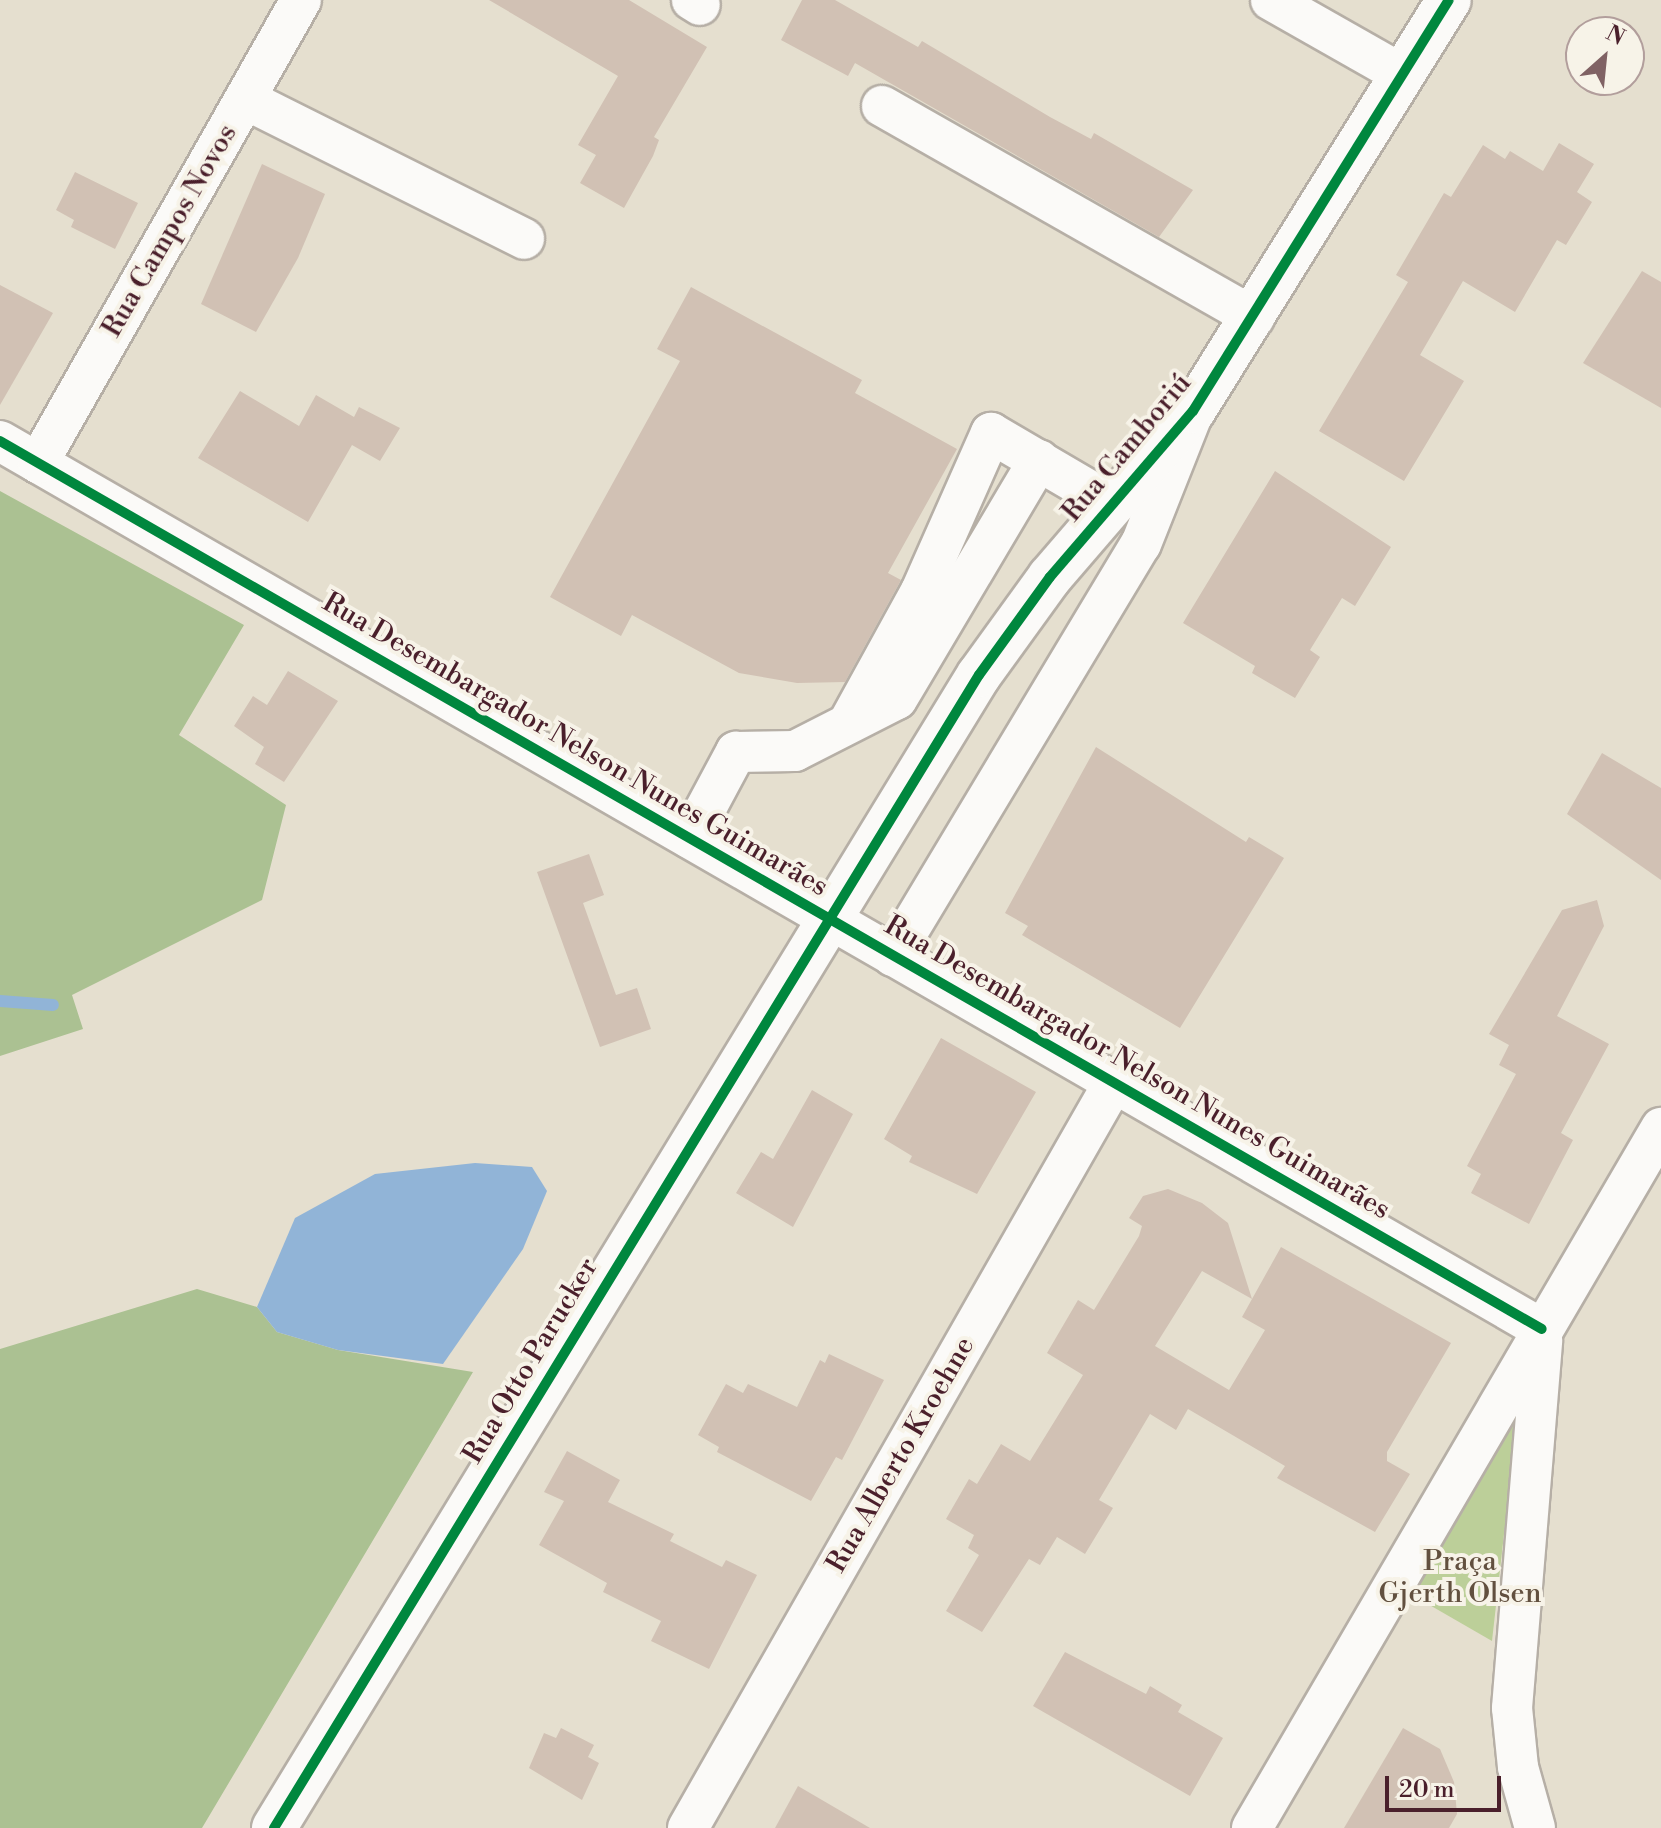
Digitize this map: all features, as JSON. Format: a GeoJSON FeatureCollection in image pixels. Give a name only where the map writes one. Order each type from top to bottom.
{"type":"FeatureCollection","features":[{"type":"Feature","properties":{"kind":"main road","name":"Rua Camboriú"},"geometry":{"type":"LineString","coordinates":[[829,919],[979,675],[1112,504],[1193,411],[1449,0]]}},
{"type":"Feature","properties":{"kind":"main road","name":"Rua Otto Parucker"},"geometry":{"type":"LineString","coordinates":[[274,1828],[829,919]]}},
{"type":"Feature","properties":{"kind":"street","name":"Rua Campos Novos"},"geometry":{"type":"LineString","coordinates":[[38,463],[301,0]]}},
{"type":"Feature","properties":{"kind":"street"},"geometry":{"type":"LineString","coordinates":[[1271,0],[1403,75]]}},
{"type":"Feature","properties":{"kind":"street"},"geometry":{"type":"LineString","coordinates":[[245,99],[524,239]]}},
{"type":"Feature","properties":{"kind":"street"},"geometry":{"type":"LineString","coordinates":[[882,106],[1254,317]]}},
{"type":"Feature","properties":{"kind":"street"},"geometry":{"type":"LineString","coordinates":[[893,956],[1141,544],[1193,411]]}},
{"type":"Feature","properties":{"kind":"street"},"geometry":{"type":"LineString","coordinates":[[846,727],[921,591],[991,433],[1112,504]]}},
{"type":"Feature","properties":{"kind":"street","name":"Rua Desembargador Nelson Nunes Guimarães"},"geometry":{"type":"LineString","coordinates":[[0,441],[1542,1329]]}},
{"type":"Feature","properties":{"kind":"street"},"geometry":{"type":"LineString","coordinates":[[690,838],[736,752],[795,751],[897,699],[1039,460]]}},
{"type":"Feature","properties":{"kind":"street","name":"Rua Alberto Kroehne"},"geometry":{"type":"LineString","coordinates":[[688,1828],[1114,1082]]}},
{"type":"Feature","properties":{"kind":"street"},"geometry":{"type":"LineString","coordinates":[[1252,1828],[1661,1128]]}},
{"type":"Feature","properties":{"kind":"street"},"geometry":{"type":"LineString","coordinates":[[1535,1828],[1518,1767],[1512,1708],[1542,1329]]}},
{"type":"Feature","properties":{"kind":"green space"},"geometry":{"type":"Polygon","coordinates":[[[0,491],[244,625],[179,735],[286,805],[262,900],[72,995],[83,1029],[0,1056],[0,491]]]}},
{"type":"Feature","properties":{"kind":"green space"},"geometry":{"type":"Polygon","coordinates":[[[197,1289],[257,1307],[277,1332],[338,1350],[473,1372],[202,1828],[0,1828],[0,1349],[197,1289]]]}},
{"type":"Feature","properties":{"kind":"green space","name":"Praça Gjerth Olsen"},"geometry":{"type":"Polygon","coordinates":[[[1519,1400],[1492,1641],[1407,1592],[1519,1400]]]}},
{"type":"Feature","properties":{"kind":"water"},"geometry":{"type":"Polygon","coordinates":[[[475,1163],[532,1167],[547,1191],[523,1249],[443,1364],[338,1350],[277,1332],[257,1307],[295,1218],[375,1174],[475,1163]]]}},
{"type":"Feature","properties":{"kind":"building"},"geometry":{"type":"Polygon","coordinates":[[[489,0],[629,0],[707,47],[654,137],[659,140],[653,156],[624,208],[580,183],[596,155],[578,145],[618,76],[489,0]]]}},
{"type":"Feature","properties":{"kind":"building"},"geometry":{"type":"Polygon","coordinates":[[[802,0],[835,0],[918,47],[922,41],[1050,117],[1091,139],[1094,133],[1193,190],[1159,237],[855,63],[848,76],[781,40],[802,0]]]}},
{"type":"Feature","properties":{"kind":"building"},"geometry":{"type":"Polygon","coordinates":[[[1559,143],[1594,164],[1577,192],[1592,202],[1566,245],[1557,240],[1515,312],[1463,281],[1420,355],[1464,381],[1404,481],[1319,431],[1408,282],[1396,275],[1444,193],[1451,197],[1483,145],[1505,159],[1510,151],[1543,171],[1559,143]]]}},
{"type":"Feature","properties":{"kind":"building"},"geometry":{"type":"Polygon","coordinates":[[[262,164],[325,194],[298,258],[256,332],[201,304],[262,164]]]}},
{"type":"Feature","properties":{"kind":"building"},"geometry":{"type":"Polygon","coordinates":[[[75,172],[138,203],[115,249],[71,227],[74,220],[56,210],[75,172]]]}},
{"type":"Feature","properties":{"kind":"building"},"geometry":{"type":"Polygon","coordinates":[[[1642,271],[1661,282],[1661,408],[1583,363],[1642,271]]]}},
{"type":"Feature","properties":{"kind":"building"},"geometry":{"type":"Polygon","coordinates":[[[0,285],[53,313],[0,405],[0,285]]]}},
{"type":"Feature","properties":{"kind":"building"},"geometry":{"type":"Polygon","coordinates":[[[691,287],[862,380],[855,393],[957,449],[888,573],[901,580],[845,682],[797,683],[739,673],[632,615],[621,636],[550,597],[680,361],[657,349],[691,287]]]}},
{"type":"Feature","properties":{"kind":"building"},"geometry":{"type":"Polygon","coordinates":[[[240,391],[299,426],[316,395],[354,417],[359,407],[400,428],[380,461],[352,445],[308,522],[198,458],[240,391]]]}},
{"type":"Feature","properties":{"kind":"building"},"geometry":{"type":"Polygon","coordinates":[[[1275,471],[1391,547],[1355,606],[1342,598],[1310,650],[1320,657],[1295,698],[1252,673],[1255,666],[1183,623],[1275,471]]]}},
{"type":"Feature","properties":{"kind":"building"},"geometry":{"type":"Polygon","coordinates":[[[288,671],[338,701],[284,782],[255,764],[264,747],[234,726],[253,696],[267,705],[288,671]]]}},
{"type":"Feature","properties":{"kind":"building"},"geometry":{"type":"Polygon","coordinates":[[[1096,747],[1246,842],[1249,837],[1284,858],[1180,1028],[1022,935],[1028,926],[1005,913],[1096,747]]]}},
{"type":"Feature","properties":{"kind":"building"},"geometry":{"type":"Polygon","coordinates":[[[1602,753],[1661,788],[1661,880],[1567,814],[1602,753]]]}},
{"type":"Feature","properties":{"kind":"building"},"geometry":{"type":"Polygon","coordinates":[[[589,854],[604,895],[583,903],[616,995],[637,988],[651,1029],[600,1047],[537,872],[589,854]]]}},
{"type":"Feature","properties":{"kind":"building"},"geometry":{"type":"Polygon","coordinates":[[[1597,900],[1604,926],[1557,1016],[1609,1044],[1561,1133],[1573,1140],[1529,1224],[1471,1193],[1481,1174],[1467,1166],[1516,1074],[1499,1065],[1509,1045],[1489,1034],[1562,910],[1597,900]]]}},
{"type":"Feature","properties":{"kind":"building"},"geometry":{"type":"Polygon","coordinates":[[[941,1038],[1036,1092],[977,1194],[909,1162],[912,1156],[884,1139],[941,1038]]]}},
{"type":"Feature","properties":{"kind":"building"},"geometry":{"type":"Polygon","coordinates":[[[812,1090],[853,1114],[793,1227],[736,1193],[761,1152],[773,1159],[812,1090]]]}},
{"type":"Feature","properties":{"kind":"building"},"geometry":{"type":"Polygon","coordinates":[[[1168,1189],[1202,1203],[1228,1223],[1252,1299],[1281,1247],[1451,1343],[1387,1452],[1387,1461],[1410,1474],[1375,1532],[1277,1478],[1285,1466],[1188,1409],[1176,1430],[1150,1414],[1099,1500],[1113,1508],[1085,1554],[1057,1537],[1040,1565],[1029,1559],[982,1632],[946,1611],[979,1555],[968,1548],[974,1535],[946,1519],[969,1479],[977,1484],[1001,1444],[1030,1461],[1083,1375],[1047,1353],[1078,1300],[1094,1310],[1139,1236],[1142,1226],[1129,1218],[1143,1196],[1168,1189]],[[1202,1271],[1155,1346],[1229,1390],[1265,1330],[1242,1317],[1252,1299],[1202,1271]]]}},
{"type":"Feature","properties":{"kind":"building"},"geometry":{"type":"Polygon","coordinates":[[[829,1354],[884,1380],[842,1460],[836,1457],[811,1501],[717,1452],[719,1447],[698,1435],[726,1384],[743,1393],[748,1384],[797,1407],[820,1360],[825,1363],[829,1354]]]}},
{"type":"Feature","properties":{"kind":"building"},"geometry":{"type":"Polygon","coordinates":[[[567,1451],[620,1480],[608,1502],[674,1534],[670,1541],[722,1567],[726,1560],[757,1575],[709,1669],[651,1641],[661,1621],[603,1592],[607,1583],[539,1545],[564,1501],[544,1492],[567,1451]]]}},
{"type":"Feature","properties":{"kind":"building"},"geometry":{"type":"Polygon","coordinates":[[[1065,1652],[1146,1694],[1150,1686],[1182,1705],[1178,1712],[1223,1738],[1190,1796],[1033,1706],[1065,1652]]]}},
{"type":"Feature","properties":{"kind":"building"},"geometry":{"type":"Polygon","coordinates":[[[561,1728],[594,1745],[588,1757],[599,1763],[582,1800],[529,1768],[544,1733],[556,1738],[561,1728]]]}},
{"type":"Feature","properties":{"kind":"building"},"geometry":{"type":"Polygon","coordinates":[[[1403,1728],[1440,1749],[1454,1782],[1457,1814],[1449,1828],[1344,1828],[1403,1728]]]}},
{"type":"Feature","properties":{"kind":"building"},"geometry":{"type":"Polygon","coordinates":[[[798,1786],[870,1828],[775,1828],[798,1786]]]}},
{"type":"Feature","properties":{"kind":"waterway"},"geometry":{"type":"LineString","coordinates":[[0,1001],[53,1005]]}},
{"type":"Feature","properties":{"kind":"cycle path"},"geometry":{"type":"LineString","coordinates":[[274,1828],[979,675],[1050,577],[1193,411],[1449,0]]}},
{"type":"Feature","properties":{"kind":"cycle path"},"geometry":{"type":"LineString","coordinates":[[0,441],[1542,1329]]}}]}
